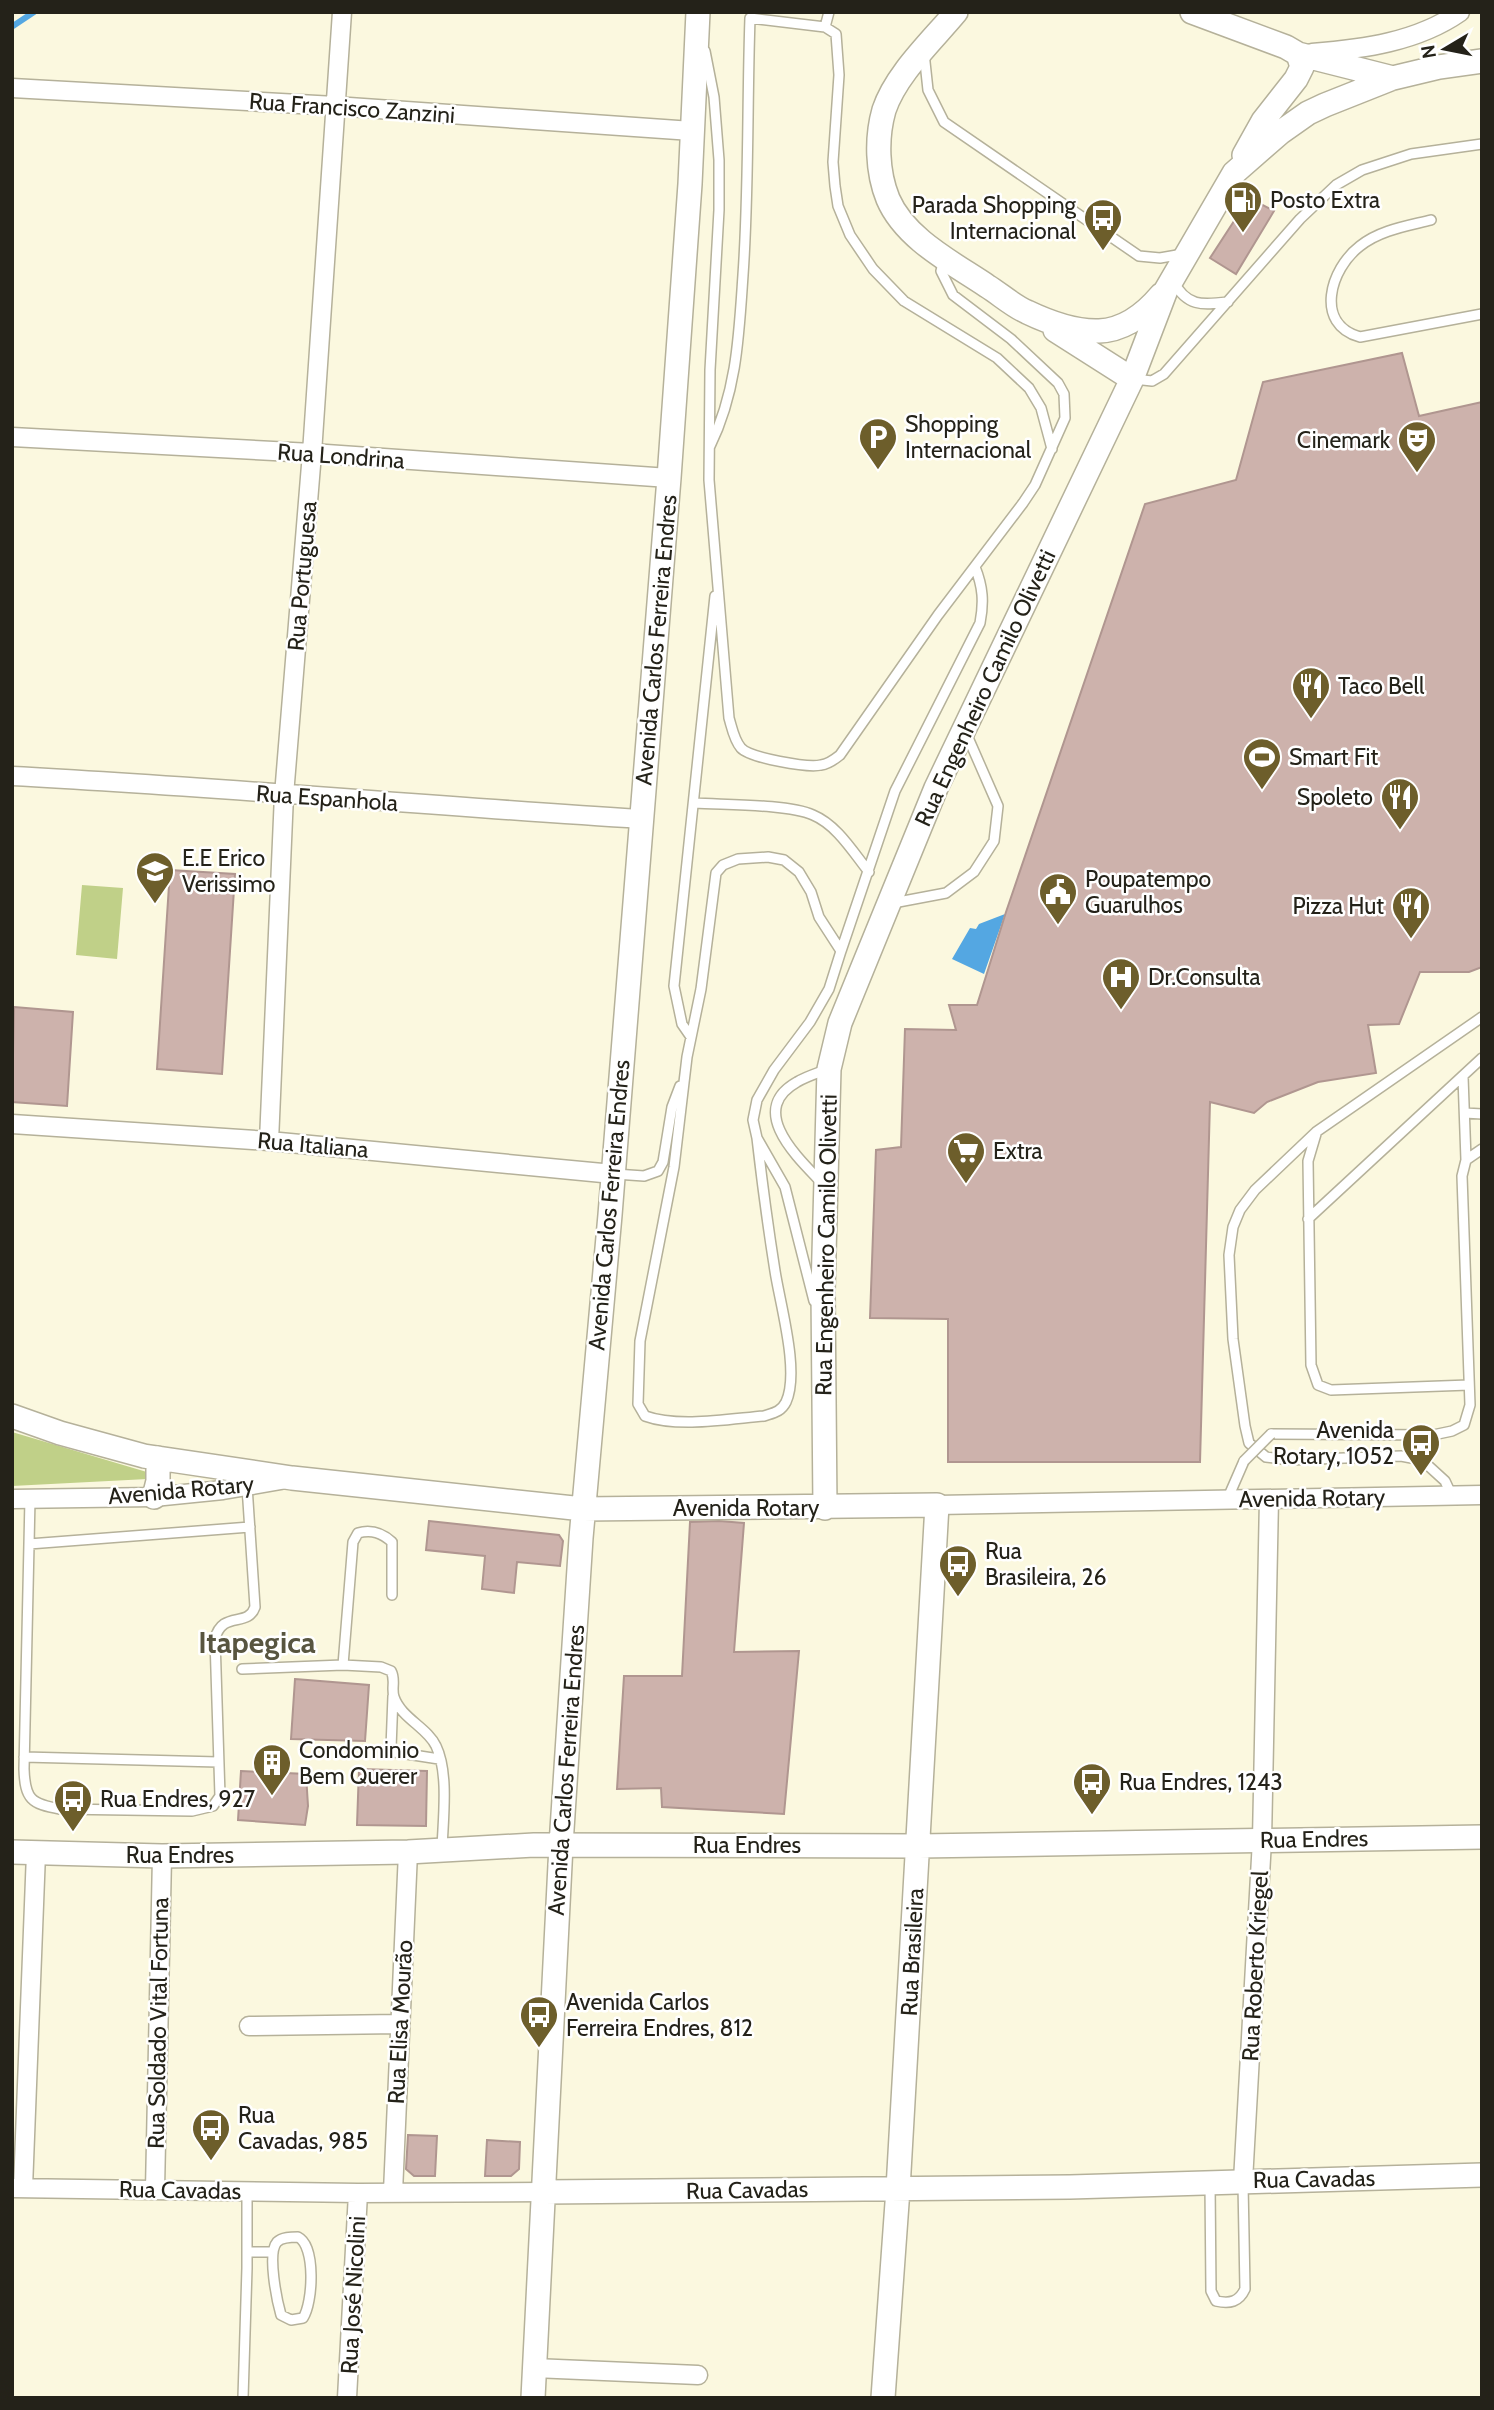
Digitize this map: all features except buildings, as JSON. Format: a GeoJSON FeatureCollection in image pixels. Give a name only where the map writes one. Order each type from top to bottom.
{"type":"FeatureCollection","features":[{"type":"Feature","properties":{"kind":"street","name":"Rua Portuguesa"},"geometry":{"type":"LineString","coordinates":[[270,1141],[284,795],[312,453],[342,12]]}},
{"type":"Feature","properties":{"kind":"street"},"geometry":{"type":"LineString","coordinates":[[956,12],[890,95],[881,125],[880,163],[888,199],[909,228],[944,257],[1132,379]]}},
{"type":"Feature","properties":{"kind":"street"},"geometry":{"type":"LineString","coordinates":[[1192,12],[1298,54],[1393,79]]}},
{"type":"Feature","properties":{"kind":"street"},"geometry":{"type":"LineString","coordinates":[[1298,54],[1352,50],[1402,39],[1450,19],[1460,12]]}},
{"type":"Feature","properties":{"kind":"street","name":"Avenida Carlos Ferreira Endres"},"geometry":{"type":"LineString","coordinates":[[533,2398],[561,1845],[583,1509],[670,478],[698,16]]}},
{"type":"Feature","properties":{"kind":"street"},"geometry":{"type":"LineString","coordinates":[[1234,173],[1263,121],[1299,75],[1302,67],[1298,54]]}},
{"type":"Feature","properties":{"kind":"street","name":"Rua Engenheiro Camilo Olivetti"},"geometry":{"type":"LineString","coordinates":[[825,1508],[823,1291],[829,1069],[840,1023],[936,788],[1132,379],[1169,285],[1234,173],[1281,132],[1308,113],[1393,79],[1439,67],[1482,61]]}},
{"type":"Feature","properties":{"kind":"street","name":"Rua Francisco Zanzini"},"geometry":{"type":"LineString","coordinates":[[12,88],[335,106],[692,131]]}},
{"type":"Feature","properties":{"kind":"street"},"geometry":{"type":"LineString","coordinates":[[1026,312],[1070,327],[1102,331],[1132,321],[1148,310],[1169,285]]}},
{"type":"Feature","properties":{"kind":"street","name":"Rua Londrina"},"geometry":{"type":"LineString","coordinates":[[12,437],[312,453],[670,478]]}},
{"type":"Feature","properties":{"kind":"street","name":"Rua Espanhola"},"geometry":{"type":"LineString","coordinates":[[12,776],[641,819]]}},
{"type":"Feature","properties":{"kind":"street","name":"Rua Italiana"},"geometry":{"type":"LineString","coordinates":[[12,1124],[270,1141],[613,1174]]}},
{"type":"Feature","properties":{"kind":"street"},"geometry":{"type":"LineString","coordinates":[[12,1416],[60,1433],[158,1458],[292,1478]]}},
{"type":"Feature","properties":{"kind":"street"},"geometry":{"type":"LineString","coordinates":[[154,1497],[158,1481],[158,1458]]}},
{"type":"Feature","properties":{"kind":"street","name":"Avenida Rotary"},"geometry":{"type":"LineString","coordinates":[[21,1499],[154,1497],[292,1478],[583,1509],[825,1508],[1482,1495]]}},
{"type":"Feature","properties":{"kind":"street","name":"Rua Roberto Kriegel"},"geometry":{"type":"LineString","coordinates":[[1243,2181],[1262,1840],[1269,1499]]}},
{"type":"Feature","properties":{"kind":"street","name":"Rua Brasileira"},"geometry":{"type":"LineString","coordinates":[[883,2398],[919,1846],[937,1505]]}},
{"type":"Feature","properties":{"kind":"street","name":"Rua Endres"},"geometry":{"type":"LineString","coordinates":[[12,1852],[162,1856],[408,1852],[561,1845],[919,1846],[1482,1837]]}},
{"type":"Feature","properties":{"kind":"street","name":"Rua Elisa Mourão"},"geometry":{"type":"LineString","coordinates":[[393,2192],[408,1852]]}},
{"type":"Feature","properties":{"kind":"street"},"geometry":{"type":"LineString","coordinates":[[18,2188],[36,1853]]}},
{"type":"Feature","properties":{"kind":"street","name":"Rua Soldado Vital Fortuna"},"geometry":{"type":"LineString","coordinates":[[155,2190],[162,1856]]}},
{"type":"Feature","properties":{"kind":"street"},"geometry":{"type":"LineString","coordinates":[[249,2026],[399,2024]]}},
{"type":"Feature","properties":{"kind":"street","name":"Rua Cavadas"},"geometry":{"type":"LineString","coordinates":[[18,2188],[358,2193],[898,2189],[1070,2187],[1482,2175]]}},
{"type":"Feature","properties":{"kind":"street","name":"Rua José Nicolini"},"geometry":{"type":"LineString","coordinates":[[347,2398],[358,2193]]}},
{"type":"Feature","properties":{"kind":"street"},"geometry":{"type":"LineString","coordinates":[[534,2368],[698,2375]]}},
{"type":"Feature","properties":{"kind":"lane"},"geometry":{"type":"LineString","coordinates":[[825,27],[828,12]]}},
{"type":"Feature","properties":{"kind":"lane"},"geometry":{"type":"LineString","coordinates":[[698,16],[714,97],[719,160],[709,449],[726,698],[737,743],[751,755],[814,765],[830,762],[841,755],[937,615],[1035,485],[1065,418],[1064,394],[1058,383],[1010,340],[953,295],[941,271],[944,257]]}},
{"type":"Feature","properties":{"kind":"lane"},"geometry":{"type":"LineString","coordinates":[[709,449],[720,425],[737,361],[747,217],[750,18],[825,27],[834,31],[838,39],[833,162],[838,206],[850,235],[873,269],[904,301],[997,358],[1029,388],[1041,408],[1052,449]]}},
{"type":"Feature","properties":{"kind":"lane"},"geometry":{"type":"LineString","coordinates":[[924,51],[928,90],[944,122],[1139,256],[1160,258],[1188,253]]}},
{"type":"Feature","properties":{"kind":"lane"},"geometry":{"type":"LineString","coordinates":[[1132,379],[1152,381],[1164,374],[1300,219],[1336,186],[1362,170],[1411,154],[1482,144]]}},
{"type":"Feature","properties":{"kind":"lane"},"geometry":{"type":"LineString","coordinates":[[1431,220],[1376,236],[1359,246],[1343,262],[1334,281],[1331,297],[1332,309],[1338,323],[1348,333],[1360,337],[1482,314]]}},
{"type":"Feature","properties":{"kind":"lane"},"geometry":{"type":"LineString","coordinates":[[1169,285],[1193,303],[1206,305],[1228,302]]}},
{"type":"Feature","properties":{"kind":"lane"},"geometry":{"type":"LineString","coordinates":[[841,951],[819,917],[811,892],[799,872],[784,860],[768,857],[738,859],[723,865],[716,873],[703,978],[684,1077],[674,1167],[640,1341],[638,1404],[645,1416],[656,1420],[715,1420],[764,1416],[781,1409],[786,1402],[790,1381],[789,1367],[784,1315],[775,1273],[753,1120],[757,1100],[829,989],[895,791],[980,623],[983,594],[975,567]]}},
{"type":"Feature","properties":{"kind":"lane"},"geometry":{"type":"LineString","coordinates":[[691,1037],[682,1024],[674,986],[718,573]]}},
{"type":"Feature","properties":{"kind":"lane"},"geometry":{"type":"LineString","coordinates":[[887,904],[946,893],[974,872],[994,841],[999,806],[964,728]]}},
{"type":"Feature","properties":{"kind":"lane"},"geometry":{"type":"LineString","coordinates":[[695,803],[794,810],[813,815],[843,839],[869,872]]}},
{"type":"Feature","properties":{"kind":"lane"},"geometry":{"type":"LineString","coordinates":[[1452,1496],[1445,1481],[1422,1460],[1401,1456],[1289,1460],[1266,1457],[1249,1443],[1244,1426],[1233,1339],[1229,1255],[1233,1227],[1240,1210],[1255,1190],[1316,1132],[1482,1017]]}},
{"type":"Feature","properties":{"kind":"lane"},"geometry":{"type":"LineString","coordinates":[[1308,1219],[1482,1058]]}},
{"type":"Feature","properties":{"kind":"lane"},"geometry":{"type":"LineString","coordinates":[[825,1185],[782,1138],[776,1110],[781,1097],[797,1082],[829,1069]]}},
{"type":"Feature","properties":{"kind":"lane"},"geometry":{"type":"LineString","coordinates":[[613,1174],[644,1176],[658,1171],[663,1162],[673,1107],[684,1077]]}},
{"type":"Feature","properties":{"kind":"lane"},"geometry":{"type":"LineString","coordinates":[[1227,1500],[1244,1461],[1271,1434],[1433,1435],[1464,1425],[1470,1405],[1462,1176],[1466,1160],[1463,1077]]}},
{"type":"Feature","properties":{"kind":"lane"},"geometry":{"type":"LineString","coordinates":[[1465,1113],[1482,1114]]}},
{"type":"Feature","properties":{"kind":"lane"},"geometry":{"type":"LineString","coordinates":[[1316,1132],[1308,1161],[1308,1219],[1311,1365],[1318,1385],[1331,1390],[1469,1385]]}},
{"type":"Feature","properties":{"kind":"lane"},"geometry":{"type":"LineString","coordinates":[[757,1138],[785,1187],[825,1344]]}},
{"type":"Feature","properties":{"kind":"lane"},"geometry":{"type":"LineString","coordinates":[[1466,1160],[1482,1149]]}},
{"type":"Feature","properties":{"kind":"lane"},"geometry":{"type":"LineString","coordinates":[[21,1499],[29,1544],[24,1756],[24,1787],[28,1796],[40,1805],[60,1809],[203,1810],[214,1806],[220,1796],[215,1639],[217,1631],[223,1624],[247,1617],[253,1613],[255,1607],[247,1486]]}},
{"type":"Feature","properties":{"kind":"lane"},"geometry":{"type":"LineString","coordinates":[[29,1544],[250,1527]]}},
{"type":"Feature","properties":{"kind":"lane"},"geometry":{"type":"LineString","coordinates":[[343,1665],[353,1542],[358,1533],[382,1533],[392,1542],[392,1595]]}},
{"type":"Feature","properties":{"kind":"lane"},"geometry":{"type":"LineString","coordinates":[[242,1669],[343,1665],[381,1667],[391,1671],[394,1678],[391,1748],[394,1752],[439,1759]]}},
{"type":"Feature","properties":{"kind":"lane"},"geometry":{"type":"LineString","coordinates":[[393,1696],[403,1712],[436,1745],[444,1780],[442,1850]]}},
{"type":"Feature","properties":{"kind":"lane"},"geometry":{"type":"LineString","coordinates":[[24,1756],[218,1762]]}},
{"type":"Feature","properties":{"kind":"lane"},"geometry":{"type":"LineString","coordinates":[[1210,2182],[1211,2291],[1216,2301],[1224,2303],[1235,2302],[1242,2297],[1245,2289],[1243,2181]]}},
{"type":"Feature","properties":{"kind":"lane"},"geometry":{"type":"LineString","coordinates":[[243,2398],[247,2191]]}},
{"type":"Feature","properties":{"kind":"lane"},"geometry":{"type":"LineString","coordinates":[[298,2237],[307,2245],[312,2288],[308,2310],[303,2318],[291,2320],[281,2315],[272,2252],[277,2242],[286,2238],[298,2237]]}},
{"type":"Feature","properties":{"kind":"lane"},"geometry":{"type":"LineString","coordinates":[[247,2252],[272,2252]]}},
{"type":"Feature","properties":{"kind":"green space"},"geometry":{"type":"Polygon","coordinates":[[[82,885],[123,888],[117,959],[76,955],[82,885]]]}},
{"type":"Feature","properties":{"kind":"green space"},"geometry":{"type":"Polygon","coordinates":[[[12,1432],[167,1478],[12,1486],[12,1432]]]}},
{"type":"Feature","properties":{"kind":"water"},"geometry":{"type":"Polygon","coordinates":[[[1005,914],[984,974],[952,959],[970,928],[976,929],[979,924],[1005,914]]]}},
{"type":"Feature","properties":{"kind":"waterway"},"geometry":{"type":"LineString","coordinates":[[13,26],[34,12]]}},
{"type":"Feature","properties":{"kind":"place","name":"Posto Extra"},"geometry":{"type":"Point","coordinates":[1243,234]}},
{"type":"Feature","properties":{"kind":"place","name":"Parada Shopping Internacional"},"geometry":{"type":"Point","coordinates":[1103,252]}},
{"type":"Feature","properties":{"kind":"place","name":"Shopping Internacional"},"geometry":{"type":"Point","coordinates":[878,471]}},
{"type":"Feature","properties":{"kind":"place","name":"Cinemark"},"geometry":{"type":"Point","coordinates":[1417,474]}},
{"type":"Feature","properties":{"kind":"place","name":"Taco Bell"},"geometry":{"type":"Point","coordinates":[1311,720]}},
{"type":"Feature","properties":{"kind":"place","name":"Smart Fit"},"geometry":{"type":"Point","coordinates":[1262,791]}},
{"type":"Feature","properties":{"kind":"place","name":"Spoleto"},"geometry":{"type":"Point","coordinates":[1400,831]}},
{"type":"Feature","properties":{"kind":"place","name":"E.E Erico Verissimo"},"geometry":{"type":"Point","coordinates":[155,905]}},
{"type":"Feature","properties":{"kind":"place","name":"Poupatempo Guarulhos"},"geometry":{"type":"Point","coordinates":[1058,926]}},
{"type":"Feature","properties":{"kind":"place","name":"Pizza Hut"},"geometry":{"type":"Point","coordinates":[1411,940]}},
{"type":"Feature","properties":{"kind":"place","name":"Dr.Consulta"},"geometry":{"type":"Point","coordinates":[1121,1011]}},
{"type":"Feature","properties":{"kind":"place","name":"Extra"},"geometry":{"type":"Point","coordinates":[966,1185]}},
{"type":"Feature","properties":{"kind":"place","name":"Avenida Rotary, 1052"},"geometry":{"type":"Point","coordinates":[1421,1477]}},
{"type":"Feature","properties":{"kind":"place","name":"Rua Brasileira, 26"},"geometry":{"type":"Point","coordinates":[958,1598]}},
{"type":"Feature","properties":{"kind":"place","name":"Condominio Bem Querer"},"geometry":{"type":"Point","coordinates":[272,1797]}},
{"type":"Feature","properties":{"kind":"place","name":"Rua Endres, 1243"},"geometry":{"type":"Point","coordinates":[1092,1816]}},
{"type":"Feature","properties":{"kind":"place","name":"Rua Endres, 927"},"geometry":{"type":"Point","coordinates":[73,1833]}},
{"type":"Feature","properties":{"kind":"place","name":"Avenida Carlos Ferreira Endres, 812"},"geometry":{"type":"Point","coordinates":[539,2049]}},
{"type":"Feature","properties":{"kind":"place","name":"Rua Cavadas, 985"},"geometry":{"type":"Point","coordinates":[211,2162]}},
{"type":"Feature","properties":{"kind":"district","name":"Itapegica"},"geometry":{"type":"Point","coordinates":[257,1643]}}]}
